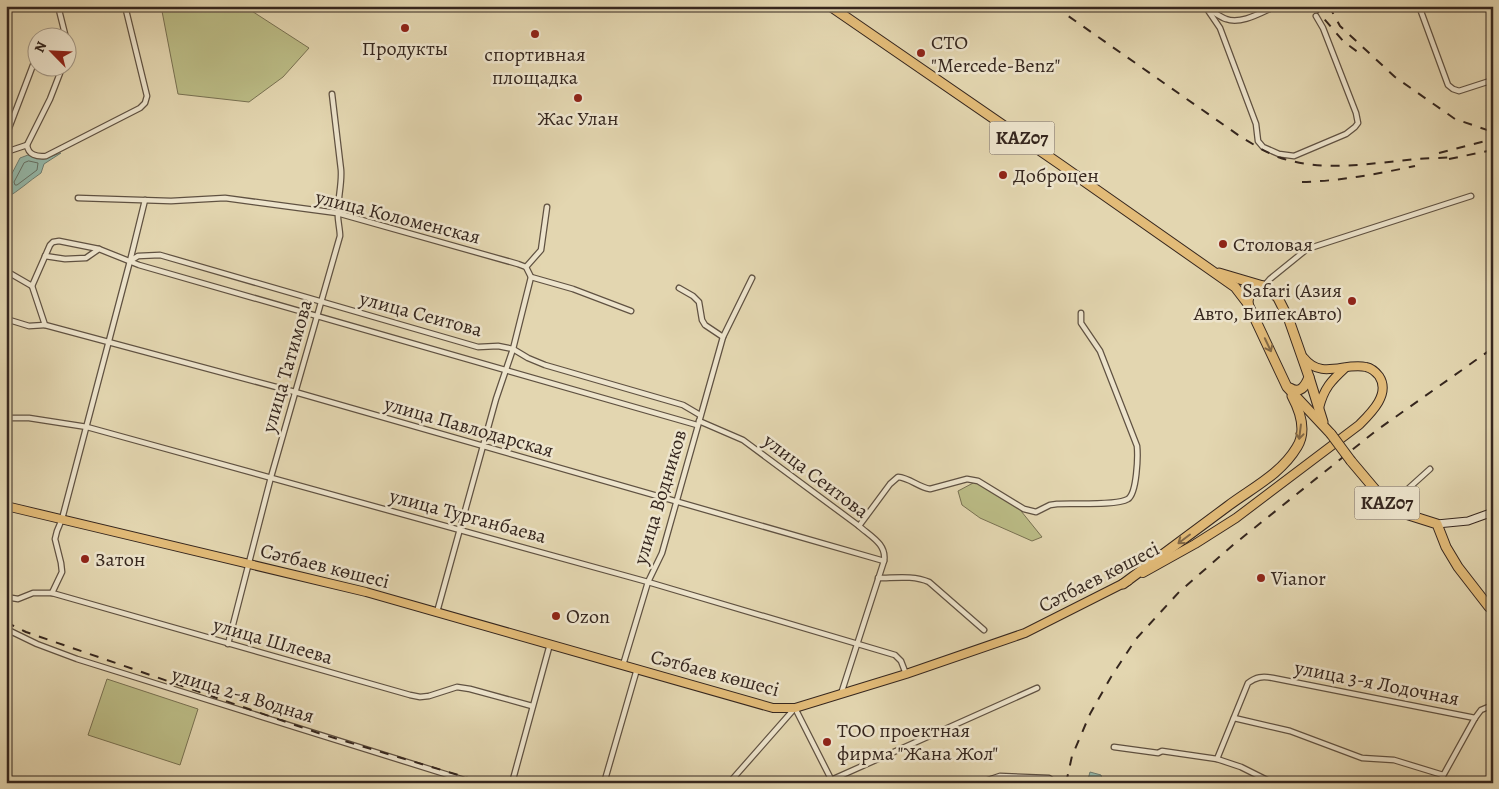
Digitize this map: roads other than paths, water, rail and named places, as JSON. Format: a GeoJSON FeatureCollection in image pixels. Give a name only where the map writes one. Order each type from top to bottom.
{"type":"FeatureCollection","features":[{"type":"Feature","properties":{"kind":"highway","name":"KAZ07"},"geometry":{"type":"LineString","coordinates":[[830,6],[1235,287],[1248,304],[1287,387],[1324,425],[1389,506],[1396,511],[1437,524],[1446,547],[1458,567],[1489,607],[1493,608]]}},
{"type":"Feature","properties":{"kind":"highway","name":"KAZ07"},"geometry":{"type":"LineString","coordinates":[[1214,271],[1263,286],[1278,298],[1289,320],[1309,377],[1318,410]]}},
{"type":"Feature","properties":{"kind":"highway"},"geometry":{"type":"LineString","coordinates":[[1248,304],[1248,297],[1253,290],[1263,286]]}},
{"type":"Feature","properties":{"kind":"highway"},"geometry":{"type":"LineString","coordinates":[[1287,387],[1295,391],[1302,390],[1306,386],[1309,377]]}},
{"type":"Feature","properties":{"kind":"highway"},"geometry":{"type":"LineString","coordinates":[[1123,584],[1280,469],[1298,446],[1301,436],[1300,416],[1287,387]]}},
{"type":"Feature","properties":{"kind":"highway"},"geometry":{"type":"LineString","coordinates":[[1318,410],[1324,425]]}},
{"type":"Feature","properties":{"kind":"main road","name":"Сәтбаев көшесі"},"geometry":{"type":"LineString","coordinates":[[6,506],[366,592],[773,708],[795,708],[906,674],[1025,633],[1123,584],[1195,544],[1236,518],[1359,426],[1372,413],[1381,399],[1383,390],[1380,378],[1369,367],[1322,369],[1309,364],[1300,352]]}},
{"type":"Feature","properties":{"kind":"main road"},"geometry":{"type":"LineString","coordinates":[[1318,410],[1322,394],[1333,379],[1346,368]]}},
{"type":"Feature","properties":{"kind":"main road"},"geometry":{"type":"LineString","coordinates":[[1437,524],[1468,521],[1493,512]]}},
{"type":"Feature","properties":{"kind":"street"},"geometry":{"type":"LineString","coordinates":[[58,6],[64,28]]}},
{"type":"Feature","properties":{"kind":"street"},"geometry":{"type":"LineString","coordinates":[[58,78],[50,99],[27,144],[30,154],[40,157],[46,156],[145,104],[147,96],[125,6]]}},
{"type":"Feature","properties":{"kind":"street"},"geometry":{"type":"LineString","coordinates":[[1205,6],[1224,19],[1233,21],[1241,20],[1276,6]]}},
{"type":"Feature","properties":{"kind":"street"},"geometry":{"type":"LineString","coordinates":[[1205,6],[1220,28],[1256,124],[1258,141],[1263,147],[1271,151],[1294,156],[1346,134],[1355,128],[1358,123],[1323,28],[1316,16]]}},
{"type":"Feature","properties":{"kind":"street"},"geometry":{"type":"LineString","coordinates":[[1419,6],[1448,85],[1459,91],[1493,80]]}},
{"type":"Feature","properties":{"kind":"street"},"geometry":{"type":"LineString","coordinates":[[6,136],[28,78]]}},
{"type":"Feature","properties":{"kind":"street","name":"улица Татимова"},"geometry":{"type":"LineString","coordinates":[[228,644],[247,564],[340,236],[340,223],[337,213],[342,170],[332,94]]}},
{"type":"Feature","properties":{"kind":"street"},"geometry":{"type":"LineString","coordinates":[[6,157],[8,152],[27,144]]}},
{"type":"Feature","properties":{"kind":"street"},"geometry":{"type":"LineString","coordinates":[[1263,286],[1307,249],[1470,196]]}},
{"type":"Feature","properties":{"kind":"street","name":"улица Коломенская"},"geometry":{"type":"LineString","coordinates":[[78,198],[170,201],[225,198],[337,213],[526,267]]}},
{"type":"Feature","properties":{"kind":"street"},"geometry":{"type":"LineString","coordinates":[[52,593],[62,572],[55,538],[87,427],[145,200]]}},
{"type":"Feature","properties":{"kind":"street"},"geometry":{"type":"LineString","coordinates":[[437,612],[483,446],[513,349],[531,277],[526,267],[538,254],[542,245],[547,207]]}},
{"type":"Feature","properties":{"kind":"street","name":"улица Сеитова"},"geometry":{"type":"LineString","coordinates":[[32,286],[53,242],[58,241],[98,249],[139,265],[317,317],[506,370],[699,420],[743,440],[858,526],[880,544],[885,554],[884,561]]}},
{"type":"Feature","properties":{"kind":"street"},"geometry":{"type":"LineString","coordinates":[[45,256],[65,259],[86,258],[98,249]]}},
{"type":"Feature","properties":{"kind":"street","name":"улица Сеитова"},"geometry":{"type":"LineString","coordinates":[[130,261],[138,256],[160,255],[478,347],[498,346],[513,349],[545,365],[683,405],[699,420]]}},
{"type":"Feature","properties":{"kind":"street"},"geometry":{"type":"LineString","coordinates":[[6,271],[32,286],[45,325]]}},
{"type":"Feature","properties":{"kind":"street"},"geometry":{"type":"LineString","coordinates":[[531,277],[573,289],[632,311]]}},
{"type":"Feature","properties":{"kind":"street","name":"улица Водников"},"geometry":{"type":"LineString","coordinates":[[624,665],[648,582],[662,553],[723,337],[752,278]]}},
{"type":"Feature","properties":{"kind":"street"},"geometry":{"type":"LineString","coordinates":[[680,288],[693,296],[698,302],[705,325],[723,337]]}},
{"type":"Feature","properties":{"kind":"street"},"geometry":{"type":"LineString","coordinates":[[858,526],[890,484],[898,477],[905,477],[924,488],[930,489],[972,479],[1024,509],[1036,512],[1050,505],[1119,502],[1129,498],[1133,492],[1138,456],[1137,446],[1100,351],[1081,323],[1081,313]]}},
{"type":"Feature","properties":{"kind":"street","name":"улица Павлодарская"},"geometry":{"type":"LineString","coordinates":[[6,319],[29,326],[45,325],[295,392],[884,561]]}},
{"type":"Feature","properties":{"kind":"street","name":"улица Турганбаева"},"geometry":{"type":"LineString","coordinates":[[6,418],[29,418],[87,427],[648,582],[895,655],[901,661],[906,674]]}},
{"type":"Feature","properties":{"kind":"street"},"geometry":{"type":"LineString","coordinates":[[1389,506],[1430,469]]}},
{"type":"Feature","properties":{"kind":"street"},"geometry":{"type":"LineString","coordinates":[[840,695],[884,561]]}},
{"type":"Feature","properties":{"kind":"street"},"geometry":{"type":"LineString","coordinates":[[878,578],[915,578],[929,582],[984,630]]}},
{"type":"Feature","properties":{"kind":"street","name":"улица Шлеева"},"geometry":{"type":"LineString","coordinates":[[6,597],[18,599],[33,593],[52,593],[410,695],[429,696],[457,687],[532,706]]}},
{"type":"Feature","properties":{"kind":"street","name":"улица 2-я Водная"},"geometry":{"type":"LineString","coordinates":[[6,629],[37,644],[77,659],[474,783]]}},
{"type":"Feature","properties":{"kind":"street"},"geometry":{"type":"LineString","coordinates":[[512,783],[550,644]]}},
{"type":"Feature","properties":{"kind":"street"},"geometry":{"type":"LineString","coordinates":[[604,783],[637,669]]}},
{"type":"Feature","properties":{"kind":"street","name":"улица 3-я Лодочная"},"geometry":{"type":"LineString","coordinates":[[1217,759],[1248,683],[1255,678],[1263,677],[1475,718],[1439,783]]}},
{"type":"Feature","properties":{"kind":"street"},"geometry":{"type":"LineString","coordinates":[[729,783],[795,708],[830,782],[1037,688]]}},
{"type":"Feature","properties":{"kind":"street"},"geometry":{"type":"LineString","coordinates":[[1475,718],[1481,710],[1493,705]]}},
{"type":"Feature","properties":{"kind":"street"},"geometry":{"type":"LineString","coordinates":[[1234,718],[1290,731],[1362,758],[1394,760],[1443,775]]}},
{"type":"Feature","properties":{"kind":"street"},"geometry":{"type":"LineString","coordinates":[[1114,747],[1158,753],[1162,751],[1217,759],[1241,767],[1273,783]]}},
{"type":"Feature","properties":{"kind":"street"},"geometry":{"type":"LineString","coordinates":[[979,783],[1000,776],[1049,778],[1056,783]]}},
{"type":"Feature","properties":{"kind":"water"},"geometry":{"type":"Polygon","coordinates":[[[61,153],[44,164],[41,173],[6,198],[6,185],[20,158],[28,155],[43,159],[61,153]]]}},
{"type":"Feature","properties":{"kind":"water"},"geometry":{"type":"Polygon","coordinates":[[[1090,772],[1101,775],[1103,783],[1087,783],[1090,772]]]}},
{"type":"Feature","properties":{"kind":"railway"},"geometry":{"type":"LineString","coordinates":[[1054,6],[1241,137],[1278,157],[1312,165],[1330,166],[1456,157]]}},
{"type":"Feature","properties":{"kind":"railway"},"geometry":{"type":"LineString","coordinates":[[1313,6],[1344,42],[1362,55]]}},
{"type":"Feature","properties":{"kind":"railway"},"geometry":{"type":"LineString","coordinates":[[1329,6],[1340,26],[1395,77],[1455,119],[1493,132]]}},
{"type":"Feature","properties":{"kind":"railway"},"geometry":{"type":"LineString","coordinates":[[1439,153],[1493,139]]}},
{"type":"Feature","properties":{"kind":"railway"},"geometry":{"type":"LineString","coordinates":[[1449,159],[1493,150]]}},
{"type":"Feature","properties":{"kind":"railway"},"geometry":{"type":"LineString","coordinates":[[1302,182],[1359,177],[1415,166]]}},
{"type":"Feature","properties":{"kind":"railway"},"geometry":{"type":"LineString","coordinates":[[1066,783],[1072,756],[1090,714],[1111,677],[1136,639],[1179,592],[1233,545],[1377,430],[1493,348]]}},
{"type":"Feature","properties":{"kind":"railway"},"geometry":{"type":"LineString","coordinates":[[6,622],[26,632],[321,734],[485,783]]}},
{"type":"Feature","properties":{"kind":"place","name":"Продукты"},"geometry":{"type":"Point","coordinates":[405,28]}},
{"type":"Feature","properties":{"kind":"place","name":"спортивная площадка"},"geometry":{"type":"Point","coordinates":[535,34]}},
{"type":"Feature","properties":{"kind":"place","name":"СТО \"Mercede-Benz\""},"geometry":{"type":"Point","coordinates":[921,53]}},
{"type":"Feature","properties":{"kind":"place","name":"Жас Улан"},"geometry":{"type":"Point","coordinates":[578,98]}},
{"type":"Feature","properties":{"kind":"place","name":"Доброцен"},"geometry":{"type":"Point","coordinates":[1003,175]}},
{"type":"Feature","properties":{"kind":"place","name":"Столовая"},"geometry":{"type":"Point","coordinates":[1223,244]}},
{"type":"Feature","properties":{"kind":"place","name":"Safari (Азия Авто, БипекАвто)"},"geometry":{"type":"Point","coordinates":[1352,301]}},
{"type":"Feature","properties":{"kind":"place","name":"Затон"},"geometry":{"type":"Point","coordinates":[85,559]}},
{"type":"Feature","properties":{"kind":"place","name":"Vianor"},"geometry":{"type":"Point","coordinates":[1261,578]}},
{"type":"Feature","properties":{"kind":"place","name":"Ozon"},"geometry":{"type":"Point","coordinates":[556,616]}},
{"type":"Feature","properties":{"kind":"place","name":"ТОО проектная фирма \"Жана Жол\""},"geometry":{"type":"Point","coordinates":[827,742]}}]}
